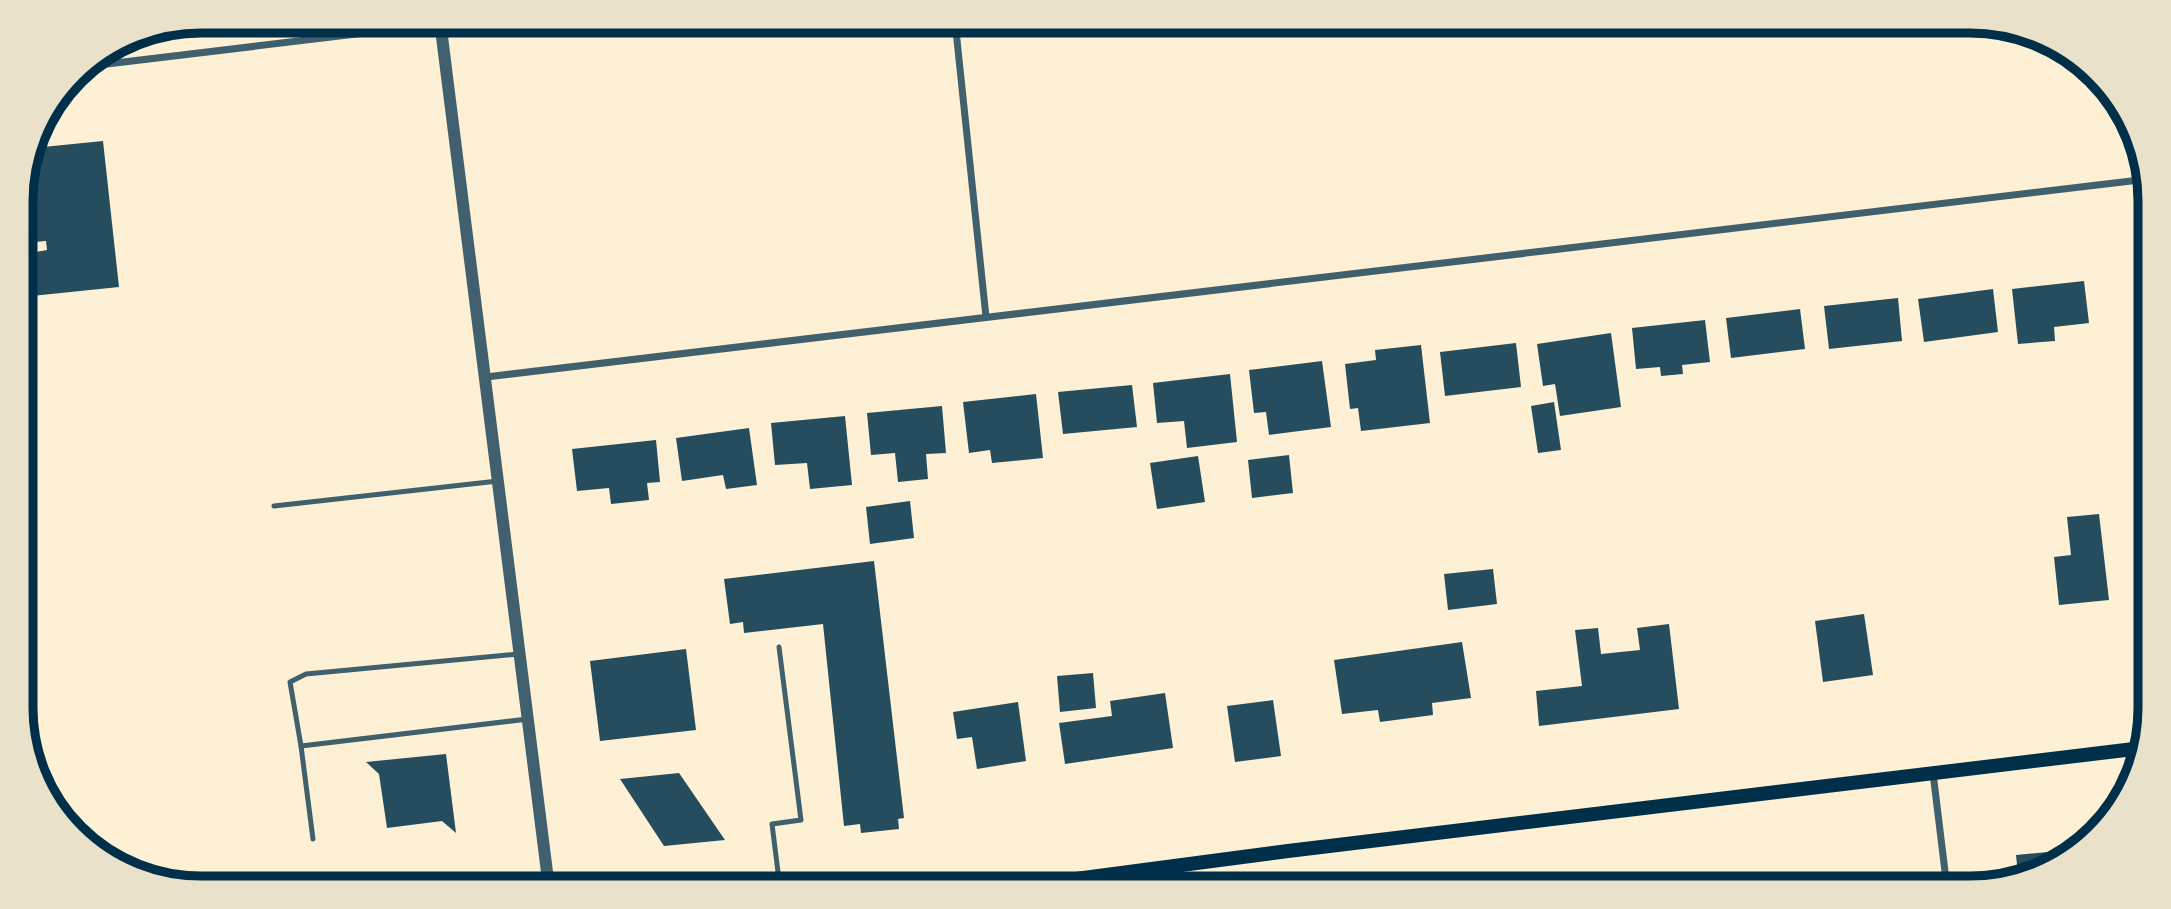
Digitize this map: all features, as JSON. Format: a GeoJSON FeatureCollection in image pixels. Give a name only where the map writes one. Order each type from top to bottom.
{"type":"FeatureCollection","features":[{"type":"Feature","properties":{"kind":"main road"},"geometry":{"type":"LineString","coordinates":[[1106,875],[2133,749]]}},
{"type":"Feature","properties":{"kind":"street"},"geometry":{"type":"LineString","coordinates":[[105,64],[359,33]]}},
{"type":"Feature","properties":{"kind":"street"},"geometry":{"type":"LineString","coordinates":[[441,33],[547,876]]}},
{"type":"Feature","properties":{"kind":"street"},"geometry":{"type":"LineString","coordinates":[[956,33],[986,317]]}},
{"type":"Feature","properties":{"kind":"street"},"geometry":{"type":"LineString","coordinates":[[486,377],[2136,179]]}},
{"type":"Feature","properties":{"kind":"street"},"geometry":{"type":"LineString","coordinates":[[1933,772],[1945,875]]}},
{"type":"Feature","properties":{"kind":"lane"},"geometry":{"type":"LineString","coordinates":[[274,506],[498,481]]}},
{"type":"Feature","properties":{"kind":"lane"},"geometry":{"type":"LineString","coordinates":[[778,876],[772,824],[801,820],[779,647]]}},
{"type":"Feature","properties":{"kind":"lane"},"geometry":{"type":"LineString","coordinates":[[313,839],[290,682],[306,674],[519,654]]}},
{"type":"Feature","properties":{"kind":"lane"},"geometry":{"type":"LineString","coordinates":[[301,746],[528,719]]}},
{"type":"Feature","properties":{"kind":"building"},"geometry":{"type":"Polygon","coordinates":[[[103,141],[119,287],[34,296],[36,252],[47,250],[46,241],[34,241],[35,180],[43,147],[103,141]]]}},
{"type":"Feature","properties":{"kind":"building"},"geometry":{"type":"Polygon","coordinates":[[[2084,281],[2089,323],[2054,327],[2055,341],[2018,344],[2012,289],[2084,281]]]}},
{"type":"Feature","properties":{"kind":"building"},"geometry":{"type":"Polygon","coordinates":[[[1993,289],[1998,332],[1924,342],[1918,299],[1993,289]]]}},
{"type":"Feature","properties":{"kind":"building"},"geometry":{"type":"Polygon","coordinates":[[[1898,298],[1902,341],[1829,349],[1824,306],[1898,298]]]}},
{"type":"Feature","properties":{"kind":"building"},"geometry":{"type":"Polygon","coordinates":[[[1800,309],[1805,349],[1731,358],[1726,318],[1800,309]]]}},
{"type":"Feature","properties":{"kind":"building"},"geometry":{"type":"Polygon","coordinates":[[[1705,320],[1710,362],[1682,365],[1683,374],[1661,376],[1660,367],[1636,369],[1632,328],[1705,320]]]}},
{"type":"Feature","properties":{"kind":"building"},"geometry":{"type":"Polygon","coordinates":[[[1611,333],[1621,407],[1560,416],[1555,384],[1543,386],[1537,344],[1611,333]]]}},
{"type":"Feature","properties":{"kind":"building"},"geometry":{"type":"Polygon","coordinates":[[[1516,343],[1521,387],[1445,396],[1440,352],[1516,343]]]}},
{"type":"Feature","properties":{"kind":"building"},"geometry":{"type":"Polygon","coordinates":[[[1421,345],[1430,423],[1361,431],[1358,408],[1350,409],[1345,364],[1376,360],[1375,350],[1421,345]]]}},
{"type":"Feature","properties":{"kind":"building"},"geometry":{"type":"Polygon","coordinates":[[[1322,361],[1331,427],[1269,435],[1266,412],[1254,413],[1249,370],[1322,361]]]}},
{"type":"Feature","properties":{"kind":"building"},"geometry":{"type":"Polygon","coordinates":[[[1230,374],[1237,442],[1187,448],[1184,421],[1157,423],[1153,383],[1230,374]]]}},
{"type":"Feature","properties":{"kind":"building"},"geometry":{"type":"Polygon","coordinates":[[[1132,385],[1137,427],[1063,434],[1058,392],[1132,385]]]}},
{"type":"Feature","properties":{"kind":"building"},"geometry":{"type":"Polygon","coordinates":[[[1036,394],[1043,458],[992,463],[990,450],[969,453],[963,402],[1036,394]]]}},
{"type":"Feature","properties":{"kind":"building"},"geometry":{"type":"Polygon","coordinates":[[[1554,402],[1561,450],[1538,453],[1531,406],[1554,402]]]}},
{"type":"Feature","properties":{"kind":"building"},"geometry":{"type":"Polygon","coordinates":[[[942,406],[946,453],[926,454],[928,479],[898,482],[895,453],[871,455],[867,413],[942,406]]]}},
{"type":"Feature","properties":{"kind":"building"},"geometry":{"type":"Polygon","coordinates":[[[845,416],[852,485],[810,489],[807,463],[775,465],[771,423],[845,416]]]}},
{"type":"Feature","properties":{"kind":"building"},"geometry":{"type":"Polygon","coordinates":[[[2135,421],[2138,421],[2138,442],[2135,421]]]}},
{"type":"Feature","properties":{"kind":"building"},"geometry":{"type":"Polygon","coordinates":[[[749,428],[757,485],[726,489],[723,475],[682,481],[676,438],[749,428]]]}},
{"type":"Feature","properties":{"kind":"building"},"geometry":{"type":"Polygon","coordinates":[[[656,440],[660,482],[647,483],[649,500],[611,504],[609,488],[577,491],[572,449],[656,440]]]}},
{"type":"Feature","properties":{"kind":"building"},"geometry":{"type":"Polygon","coordinates":[[[1289,455],[1293,493],[1252,498],[1248,460],[1289,455]]]}},
{"type":"Feature","properties":{"kind":"building"},"geometry":{"type":"Polygon","coordinates":[[[1198,456],[1205,502],[1157,509],[1150,463],[1198,456]]]}},
{"type":"Feature","properties":{"kind":"building"},"geometry":{"type":"Polygon","coordinates":[[[910,501],[914,538],[870,544],[866,507],[910,501]]]}},
{"type":"Feature","properties":{"kind":"building"},"geometry":{"type":"Polygon","coordinates":[[[2099,514],[2109,600],[2059,605],[2054,557],[2071,555],[2067,517],[2099,514]]]}},
{"type":"Feature","properties":{"kind":"building"},"geometry":{"type":"Polygon","coordinates":[[[874,561],[904,818],[898,819],[899,829],[861,833],[860,824],[844,826],[823,624],[744,633],[743,622],[730,624],[724,579],[874,561]]]}},
{"type":"Feature","properties":{"kind":"building"},"geometry":{"type":"Polygon","coordinates":[[[1493,569],[1497,604],[1448,610],[1444,574],[1493,569]]]}},
{"type":"Feature","properties":{"kind":"building"},"geometry":{"type":"Polygon","coordinates":[[[1864,614],[1873,675],[1823,682],[1815,621],[1864,614]]]}},
{"type":"Feature","properties":{"kind":"building"},"geometry":{"type":"Polygon","coordinates":[[[1669,624],[1679,709],[1539,726],[1536,691],[1582,686],[1575,630],[1598,628],[1601,654],[1640,650],[1637,628],[1669,624]]]}},
{"type":"Feature","properties":{"kind":"building"},"geometry":{"type":"Polygon","coordinates":[[[1462,642],[1471,698],[1432,703],[1433,715],[1380,722],[1378,710],[1342,714],[1334,660],[1462,642]]]}},
{"type":"Feature","properties":{"kind":"building"},"geometry":{"type":"Polygon","coordinates":[[[686,649],[696,730],[600,741],[590,661],[686,649]]]}},
{"type":"Feature","properties":{"kind":"building"},"geometry":{"type":"Polygon","coordinates":[[[1093,673],[1096,708],[1060,712],[1057,676],[1093,673]]]}},
{"type":"Feature","properties":{"kind":"building"},"geometry":{"type":"Polygon","coordinates":[[[1165,693],[1173,748],[1065,764],[1059,723],[1112,716],[1110,701],[1165,693]]]}},
{"type":"Feature","properties":{"kind":"building"},"geometry":{"type":"Polygon","coordinates":[[[1273,700],[1281,756],[1235,762],[1227,706],[1273,700]]]}},
{"type":"Feature","properties":{"kind":"building"},"geometry":{"type":"Polygon","coordinates":[[[1018,702],[1026,761],[977,769],[972,737],[957,739],[953,712],[1018,702]]]}},
{"type":"Feature","properties":{"kind":"building"},"geometry":{"type":"Polygon","coordinates":[[[446,754],[456,833],[442,821],[387,828],[379,774],[366,762],[446,754]]]}},
{"type":"Feature","properties":{"kind":"building"},"geometry":{"type":"Polygon","coordinates":[[[679,773],[725,840],[664,846],[620,779],[679,773]]]}},
{"type":"Feature","properties":{"kind":"building"},"geometry":{"type":"Polygon","coordinates":[[[2056,851],[2017,869],[2016,855],[2056,851]]]}}]}
